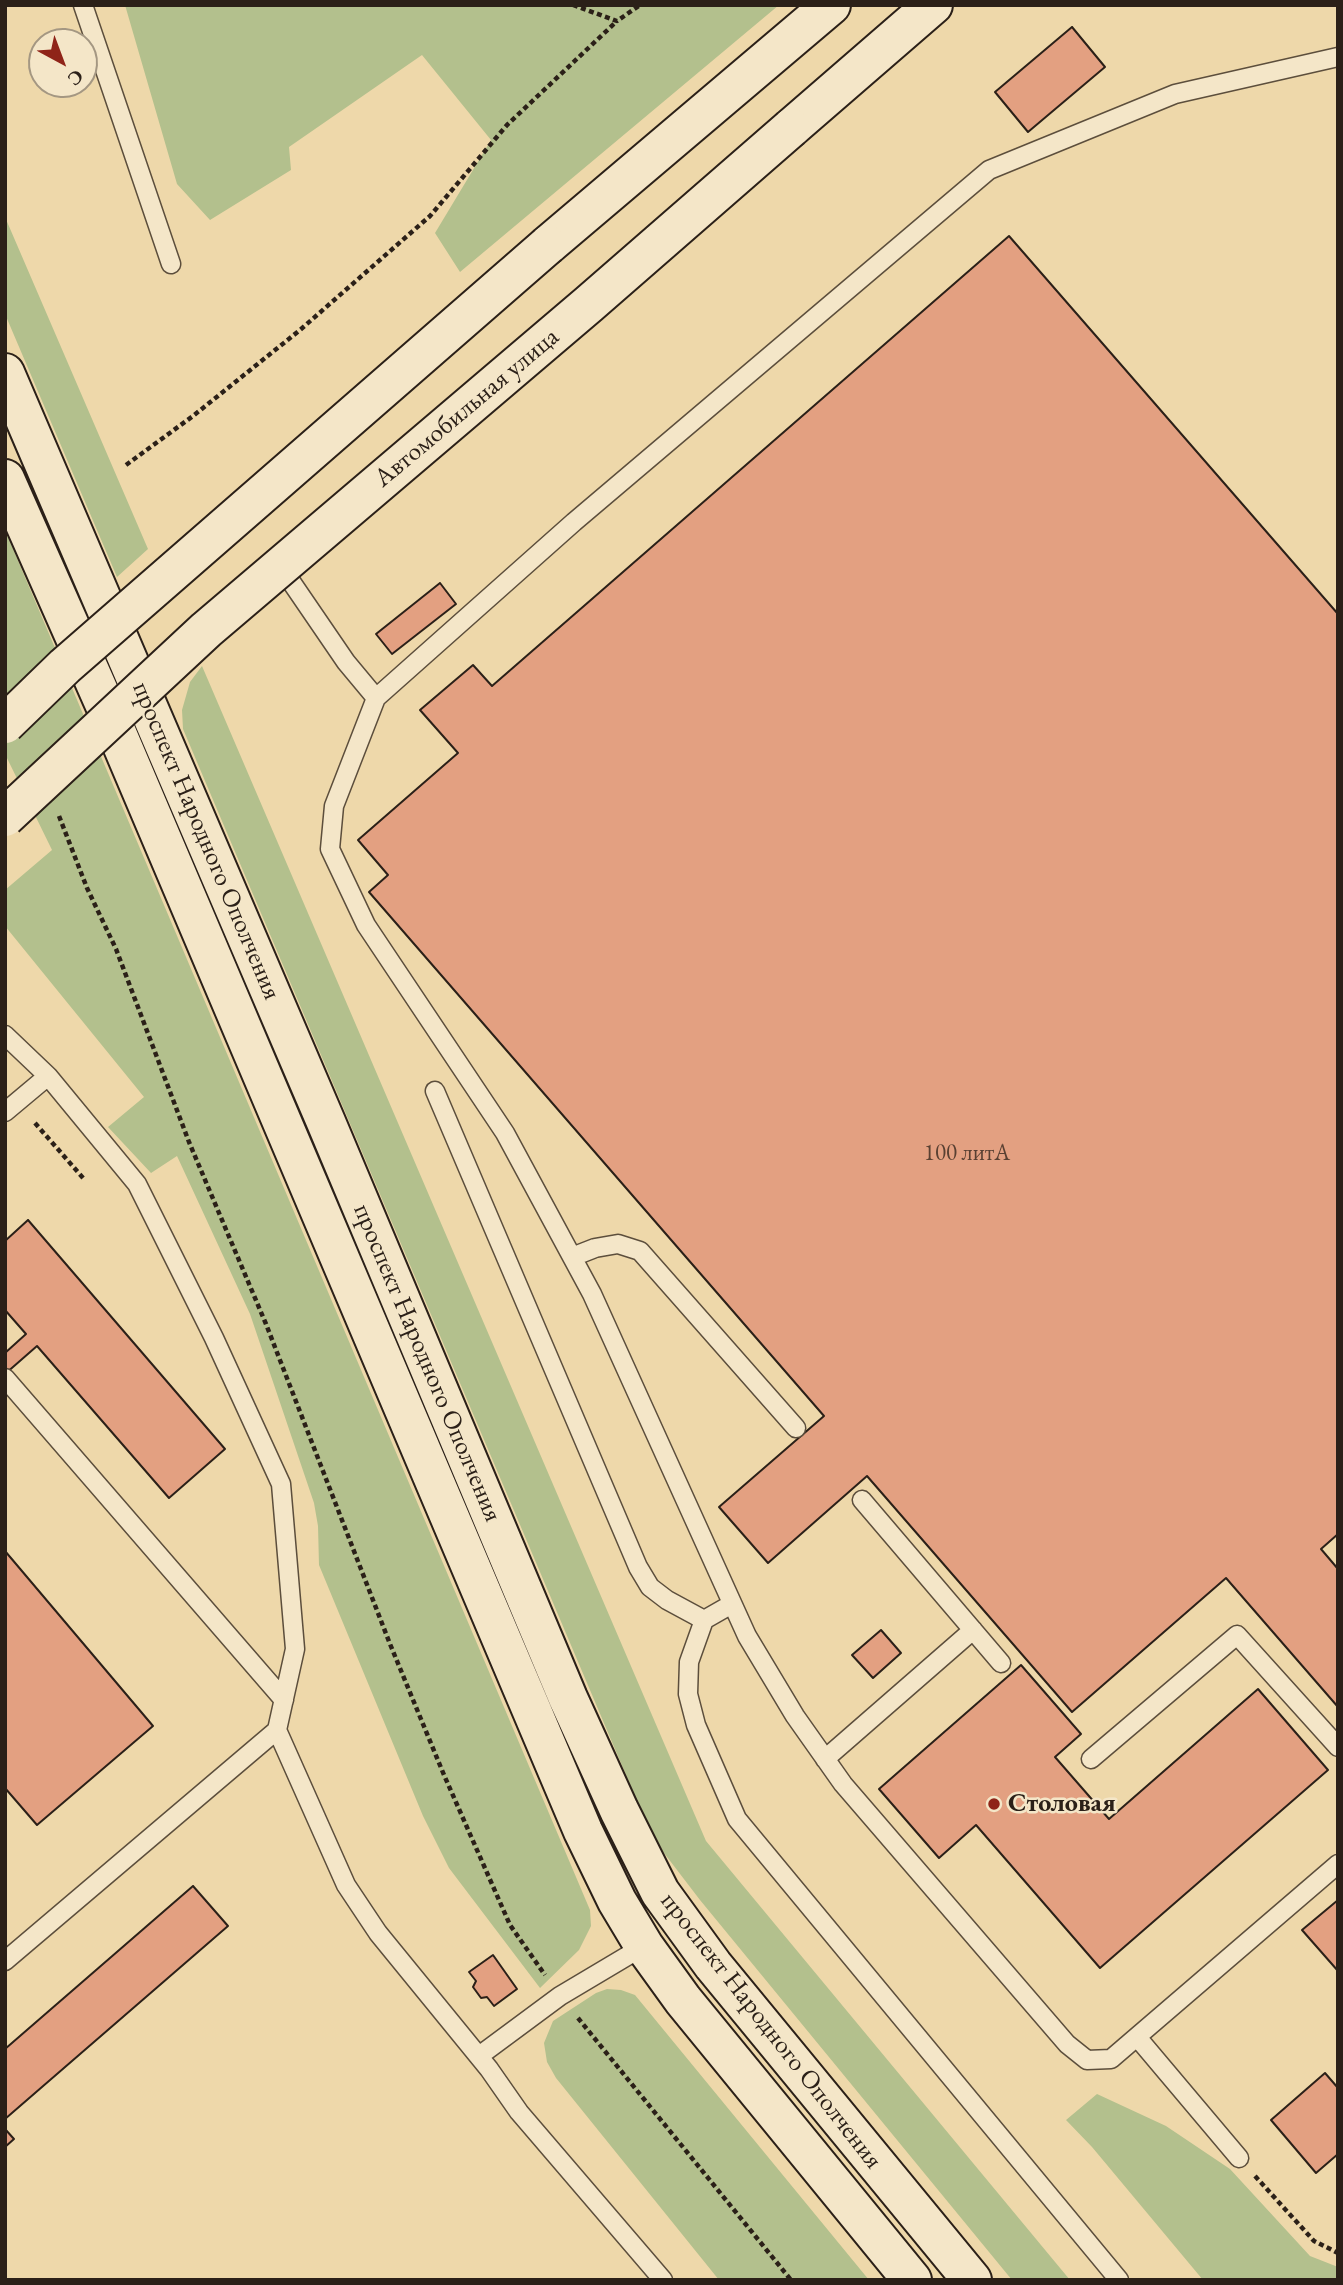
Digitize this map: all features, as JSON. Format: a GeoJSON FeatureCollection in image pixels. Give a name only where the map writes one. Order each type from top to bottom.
{"type":"FeatureCollection","features":[{"type":"Feature","properties":{"kind":"main road"},"geometry":{"type":"LineString","coordinates":[[5,724],[75,657],[517,271],[831,5]]}},
{"type":"Feature","properties":{"kind":"main road","name":"Автомобильная улица"},"geometry":{"type":"LineString","coordinates":[[5,817],[206,630],[589,304],[933,5]]}},
{"type":"Feature","properties":{"kind":"main road","name":"проспект Народного Ополчения"},"geometry":{"type":"LineString","coordinates":[[5,373],[326,1122],[568,1698],[619,1811],[660,1892],[713,1965],[972,2280]]}},
{"type":"Feature","properties":{"kind":"main road","name":"проспект Народного Ополчения"},"geometry":{"type":"LineString","coordinates":[[5,479],[119,738],[583,1831],[617,1901],[644,1946],[683,2000],[912,2280]]}},
{"type":"Feature","properties":{"kind":"lane"},"geometry":{"type":"LineString","coordinates":[[83,5],[171,264]]}},
{"type":"Feature","properties":{"kind":"lane"},"geometry":{"type":"LineString","coordinates":[[1338,57],[1175,94],[989,170],[574,522],[376,698],[334,806],[330,849],[366,925],[505,1133],[592,1293],[754,1648],[842,1784],[1067,2043],[1087,2060],[1111,2059],[1338,1864]]}},
{"type":"Feature","properties":{"kind":"lane"},"geometry":{"type":"LineString","coordinates":[[279,565],[346,662],[376,698]]}},
{"type":"Feature","properties":{"kind":"lane"},"geometry":{"type":"LineString","coordinates":[[5,1035],[48,1076],[137,1184],[214,1338],[281,1485],[295,1649],[277,1730],[5,1961]]}},
{"type":"Feature","properties":{"kind":"lane"},"geometry":{"type":"LineString","coordinates":[[11,1107],[48,1076]]}},
{"type":"Feature","properties":{"kind":"lane"},"geometry":{"type":"LineString","coordinates":[[435,1091],[638,1567],[650,1587],[667,1600],[704,1620]]}},
{"type":"Feature","properties":{"kind":"lane"},"geometry":{"type":"LineString","coordinates":[[572,1257],[595,1248],[618,1244],[640,1251],[796,1428]]}},
{"type":"Feature","properties":{"kind":"lane"},"geometry":{"type":"LineString","coordinates":[[5,1378],[284,1700]]}},
{"type":"Feature","properties":{"kind":"lane"},"geometry":{"type":"LineString","coordinates":[[862,1500],[1002,1663]]}},
{"type":"Feature","properties":{"kind":"lane"},"geometry":{"type":"LineString","coordinates":[[732,1604],[704,1620],[689,1662],[688,1694],[696,1725],[737,1819],[1119,2280]]}},
{"type":"Feature","properties":{"kind":"lane"},"geometry":{"type":"LineString","coordinates":[[825,1759],[973,1630]]}},
{"type":"Feature","properties":{"kind":"lane"},"geometry":{"type":"LineString","coordinates":[[1091,1759],[1237,1635],[1338,1748]]}},
{"type":"Feature","properties":{"kind":"lane"},"geometry":{"type":"LineString","coordinates":[[277,1730],[346,1885],[378,1933],[478,2056],[519,2112],[663,2280]]}},
{"type":"Feature","properties":{"kind":"lane"},"geometry":{"type":"LineString","coordinates":[[478,2056],[560,1996],[644,1946]]}},
{"type":"Feature","properties":{"kind":"lane"},"geometry":{"type":"LineString","coordinates":[[1136,2037],[1239,2158]]}},
{"type":"Feature","properties":{"kind":"path"},"geometry":{"type":"LineString","coordinates":[[573,5],[617,20]]}},
{"type":"Feature","properties":{"kind":"path"},"geometry":{"type":"LineString","coordinates":[[126,465],[300,330],[430,216],[507,125],[617,20],[640,5]]}},
{"type":"Feature","properties":{"kind":"path"},"geometry":{"type":"LineString","coordinates":[[56,809],[116,949],[189,1142],[266,1324],[390,1644],[510,1925],[560,1996],[791,2280]]}},
{"type":"Feature","properties":{"kind":"path"},"geometry":{"type":"LineString","coordinates":[[11,1107],[85,1179]]}},
{"type":"Feature","properties":{"kind":"path"},"geometry":{"type":"LineString","coordinates":[[1239,2158],[1314,2241],[1338,2253]]}},
{"type":"Feature","properties":{"kind":"green space"},"geometry":{"type":"Polygon","coordinates":[[[125,5],[779,5],[460,272],[435,233],[491,140],[422,55],[289,147],[291,170],[210,220],[177,184],[125,5]]]}},
{"type":"Feature","properties":{"kind":"green space"},"geometry":{"type":"Polygon","coordinates":[[[5,217],[148,549],[117,577],[5,314],[5,217]]]}},
{"type":"Feature","properties":{"kind":"green space"},"geometry":{"type":"Polygon","coordinates":[[[5,530],[590,1910],[591,1926],[579,1950],[540,1988],[449,1868],[423,1816],[319,1565],[318,1526],[314,1503],[250,1314],[177,1156],[151,1173],[108,1127],[144,1097],[5,926],[5,890],[52,850],[5,754],[5,530]]]}},
{"type":"Feature","properties":{"kind":"green space"},"geometry":{"type":"Polygon","coordinates":[[[202,666],[706,1841],[1070,2280],[1012,2280],[700,1900],[648,1827],[183,729],[182,710],[190,682],[202,666]]]}},
{"type":"Feature","properties":{"kind":"green space"},"geometry":{"type":"Polygon","coordinates":[[[607,1989],[635,1995],[869,2280],[719,2280],[556,2078],[547,2062],[544,2043],[553,2021],[596,1993],[607,1989]]]}},
{"type":"Feature","properties":{"kind":"green space"},"geometry":{"type":"Polygon","coordinates":[[[1097,2094],[1166,2126],[1230,2169],[1310,2256],[1338,2267],[1338,2280],[1203,2280],[1092,2147],[1066,2120],[1097,2094]]]}},
{"type":"Feature","properties":{"kind":"building"},"geometry":{"type":"Polygon","coordinates":[[[1072,27],[1105,67],[1028,132],[995,92],[1072,27]]]}},
{"type":"Feature","properties":{"kind":"building"},"geometry":{"type":"Polygon","coordinates":[[[1009,236],[1338,614],[1338,1534],[1321,1549],[1338,1569],[1338,1707],[1226,1578],[1072,1712],[867,1476],[768,1563],[719,1507],[824,1416],[369,892],[388,875],[358,840],[458,753],[420,710],[473,665],[492,686],[1009,236]]]}},
{"type":"Feature","properties":{"kind":"building"},"geometry":{"type":"Polygon","coordinates":[[[440,583],[456,604],[392,654],[376,634],[440,583]]]}},
{"type":"Feature","properties":{"kind":"building"},"geometry":{"type":"Polygon","coordinates":[[[28,1220],[225,1449],[169,1498],[37,1346],[5,1374],[5,1353],[26,1334],[5,1310],[5,1241],[28,1220]]]}},
{"type":"Feature","properties":{"kind":"building"},"geometry":{"type":"Polygon","coordinates":[[[5,1551],[153,1726],[37,1825],[5,1788],[5,1551]]]}},
{"type":"Feature","properties":{"kind":"building"},"geometry":{"type":"Polygon","coordinates":[[[881,1630],[901,1653],[873,1678],[852,1655],[881,1630]]]}},
{"type":"Feature","properties":{"kind":"building","name":"Столовая"},"geometry":{"type":"Polygon","coordinates":[[[1021,1665],[1081,1734],[1055,1757],[1109,1819],[1258,1689],[1328,1770],[1100,1968],[976,1825],[939,1858],[879,1789],[1021,1665]]]}},
{"type":"Feature","properties":{"kind":"building"},"geometry":{"type":"Polygon","coordinates":[[[193,1886],[228,1926],[5,2119],[5,2049],[193,1886]]]}},
{"type":"Feature","properties":{"kind":"building"},"geometry":{"type":"Polygon","coordinates":[[[1338,1900],[1338,1971],[1302,1930],[1338,1900]]]}},
{"type":"Feature","properties":{"kind":"building"},"geometry":{"type":"Polygon","coordinates":[[[493,1955],[517,1989],[494,2006],[487,1997],[481,1998],[473,1987],[476,1981],[469,1972],[493,1955]]]}},
{"type":"Feature","properties":{"kind":"building"},"geometry":{"type":"Polygon","coordinates":[[[1325,2073],[1338,2088],[1338,2154],[1316,2173],[1271,2120],[1325,2073]]]}},
{"type":"Feature","properties":{"kind":"building"},"geometry":{"type":"Polygon","coordinates":[[[5,2129],[14,2139],[5,2147],[5,2129]]]}},
{"type":"Feature","properties":{"kind":"place","name":"Столовая"},"geometry":{"type":"Point","coordinates":[994,1804]}}]}
